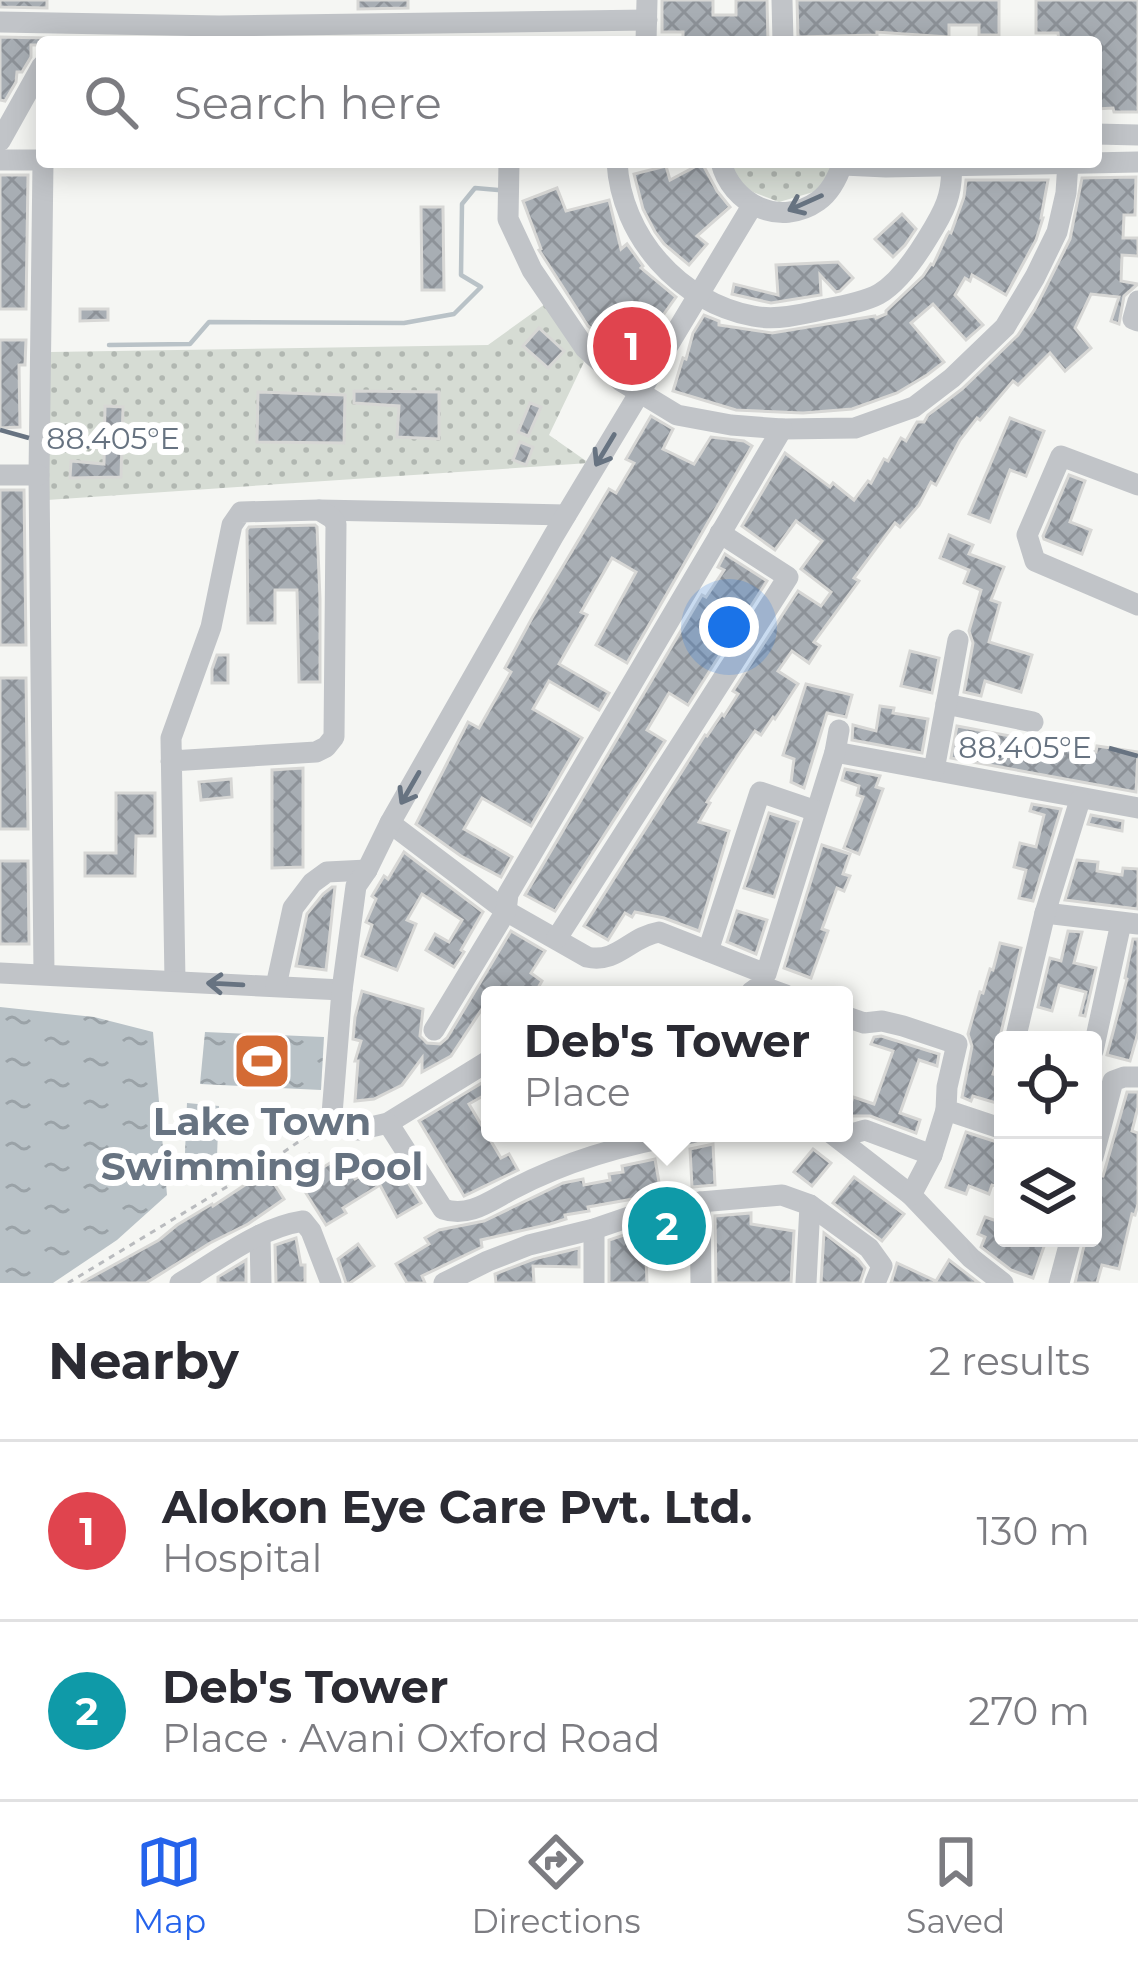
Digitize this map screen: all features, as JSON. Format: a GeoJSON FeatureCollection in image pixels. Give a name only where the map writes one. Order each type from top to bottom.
{"type":"FeatureCollection","features":[{"type":"Feature","properties":{"kind":"street"},"geometry":{"type":"LineString","coordinates":[[147,0],[147,25]]}},
{"type":"Feature","properties":{"kind":"street"},"geometry":{"type":"LineString","coordinates":[[782,0],[783,36]]}},
{"type":"Feature","properties":{"kind":"street"},"geometry":{"type":"LineString","coordinates":[[0,22],[60,33],[147,25],[509,11],[647,21]]}},
{"type":"Feature","properties":{"kind":"street"},"geometry":{"type":"LineString","coordinates":[[0,141],[36,77]]}},
{"type":"Feature","properties":{"kind":"street"},"geometry":{"type":"LineString","coordinates":[[1102,134],[1138,134]]}},
{"type":"Feature","properties":{"kind":"street"},"geometry":{"type":"LineString","coordinates":[[0,160],[36,161]]}},
{"type":"Feature","properties":{"kind":"street"},"geometry":{"type":"LineString","coordinates":[[1102,163],[1138,162]]}},
{"type":"Feature","properties":{"kind":"street"},"geometry":{"type":"LineString","coordinates":[[42,168],[39,475],[44,974]]}},
{"type":"Feature","properties":{"kind":"street"},"geometry":{"type":"LineString","coordinates":[[509,168],[508,219],[532,270],[585,348],[621,381],[677,415],[782,429],[855,428],[914,407],[952,378],[1005,327],[1035,278],[1057,232],[1068,168]]}},
{"type":"Feature","properties":{"kind":"street"},"geometry":{"type":"LineString","coordinates":[[617,168],[640,240],[669,275],[719,304],[755,317],[800,315],[882,293],[916,256],[943,213],[953,182],[952,168]]}},
{"type":"Feature","properties":{"kind":"street"},"geometry":{"type":"LineString","coordinates":[[722,168],[735,193],[752,206],[774,213],[817,202],[833,186],[841,168]]}},
{"type":"Feature","properties":{"kind":"street"},"geometry":{"type":"LineString","coordinates":[[481,1066],[388,1123],[358,1130],[332,1114],[356,886],[566,515],[752,206]]}},
{"type":"Feature","properties":{"kind":"street"},"geometry":{"type":"LineString","coordinates":[[1138,301],[1133,319],[1138,321]]}},
{"type":"Feature","properties":{"kind":"street"},"geometry":{"type":"LineString","coordinates":[[434,1030],[506,911],[508,894],[782,429]]}},
{"type":"Feature","properties":{"kind":"street"},"geometry":{"type":"LineString","coordinates":[[1138,485],[1061,456],[1027,535],[1035,561],[1138,605]]}},
{"type":"Feature","properties":{"kind":"street"},"geometry":{"type":"LineString","coordinates":[[0,475],[39,475]]}},
{"type":"Feature","properties":{"kind":"street"},"geometry":{"type":"LineString","coordinates":[[171,761],[316,752],[334,737],[336,524],[319,510]]}},
{"type":"Feature","properties":{"kind":"street"},"geometry":{"type":"LineString","coordinates":[[176,981],[171,738],[215,610],[232,525],[241,512],[566,515]]}},
{"type":"Feature","properties":{"kind":"street"},"geometry":{"type":"LineString","coordinates":[[557,938],[788,577],[720,533]]}},
{"type":"Feature","properties":{"kind":"street"},"geometry":{"type":"LineString","coordinates":[[934,770],[958,640]]}},
{"type":"Feature","properties":{"kind":"street"},"geometry":{"type":"LineString","coordinates":[[946,704],[1033,722]]}},
{"type":"Feature","properties":{"kind":"street"},"geometry":{"type":"LineString","coordinates":[[390,823],[506,911],[587,957],[610,958],[646,934],[659,932],[766,974],[837,741],[934,770],[1138,808]]}},
{"type":"Feature","properties":{"kind":"street"},"geometry":{"type":"LineString","coordinates":[[708,951],[760,792],[816,811]]}},
{"type":"Feature","properties":{"kind":"street"},"geometry":{"type":"LineString","coordinates":[[1017,1031],[1045,913],[1080,800]]}},
{"type":"Feature","properties":{"kind":"street"},"geometry":{"type":"LineString","coordinates":[[276,986],[293,908],[303,894],[327,872],[367,870]]}},
{"type":"Feature","properties":{"kind":"street"},"geometry":{"type":"LineString","coordinates":[[1045,913],[1130,924],[1099,1031]]}},
{"type":"Feature","properties":{"kind":"street"},"geometry":{"type":"LineString","coordinates":[[0,973],[342,990]]}},
{"type":"Feature","properties":{"kind":"street"},"geometry":{"type":"LineString","coordinates":[[853,1019],[903,1026],[957,1044],[946,1087],[946,1110],[932,1155],[911,1196]]}},
{"type":"Feature","properties":{"kind":"street"},"geometry":{"type":"LineString","coordinates":[[1098,1139],[1114,1081],[1138,1078]]}},
{"type":"Feature","properties":{"kind":"street"},"geometry":{"type":"LineString","coordinates":[[946,1110],[994,1126]]}},
{"type":"Feature","properties":{"kind":"street"},"geometry":{"type":"LineString","coordinates":[[388,1123],[443,1209],[454,1213],[472,1210],[542,1174],[643,1142]]}},
{"type":"Feature","properties":{"kind":"street"},"geometry":{"type":"LineString","coordinates":[[853,1133],[865,1130],[932,1155]]}},
{"type":"Feature","properties":{"kind":"street"},"geometry":{"type":"LineString","coordinates":[[843,1142],[911,1196],[971,1258],[1004,1283]]}},
{"type":"Feature","properties":{"kind":"street"},"geometry":{"type":"LineString","coordinates":[[444,1283],[477,1275],[530,1245],[638,1214],[700,1202],[782,1195],[810,1205],[876,1255],[882,1266],[875,1283]]}},
{"type":"Feature","properties":{"kind":"street"},"geometry":{"type":"LineString","coordinates":[[700,1202],[700,1283]]}},
{"type":"Feature","properties":{"kind":"street"},"geometry":{"type":"LineString","coordinates":[[806,1283],[810,1205]]}},
{"type":"Feature","properties":{"kind":"street"},"geometry":{"type":"LineString","coordinates":[[180,1283],[260,1235],[303,1221],[331,1283]]}},
{"type":"Feature","properties":{"kind":"street"},"geometry":{"type":"LineString","coordinates":[[594,1229],[594,1283]]}},
{"type":"Feature","properties":{"kind":"street"},"geometry":{"type":"LineString","coordinates":[[260,1235],[261,1283]]}},
{"type":"Feature","properties":{"kind":"street"},"geometry":{"type":"LineString","coordinates":[[1059,1283],[1069,1247]]}},
{"type":"Feature","properties":{"kind":"path"},"geometry":{"type":"LineString","coordinates":[[68,1283],[309,1136],[332,1114]]}},
{"type":"Feature","properties":{"kind":"shaded area"},"geometry":{"type":"Polygon","coordinates":[[[732,168],[832,168],[817,191],[779,202],[733,178],[732,168]]]}},
{"type":"Feature","properties":{"kind":"shaded area"},"geometry":{"type":"Polygon","coordinates":[[[545,304],[584,362],[549,435],[589,463],[47,500],[50,352],[488,345],[545,304]]]}},
{"type":"Feature","properties":{"kind":"water"},"geometry":{"type":"Polygon","coordinates":[[[0,1007],[94,1017],[153,1032],[167,1195],[117,1240],[53,1283],[0,1283],[0,1007]]]}},
{"type":"Feature","properties":{"kind":"water","name":"Lake Town Swimming Pool"},"geometry":{"type":"Polygon","coordinates":[[[205,1032],[324,1037],[321,1090],[200,1084],[205,1032]]]}},
{"type":"Feature","properties":{"kind":"water"},"geometry":{"type":"Polygon","coordinates":[[[187,1103],[219,1106],[217,1156],[185,1153],[187,1103]]]}},
{"type":"Feature","properties":{"kind":"building"},"geometry":{"type":"Polygon","coordinates":[[[0,0],[47,0],[47,8],[0,7],[0,0]]]}},
{"type":"Feature","properties":{"kind":"building"},"geometry":{"type":"Polygon","coordinates":[[[358,0],[408,0],[408,8],[358,9],[358,0]]]}},
{"type":"Feature","properties":{"kind":"building"},"geometry":{"type":"Polygon","coordinates":[[[662,0],[713,0],[713,15],[736,15],[736,0],[767,0],[768,36],[662,32],[662,0]]]}},
{"type":"Feature","properties":{"kind":"building"},"geometry":{"type":"Polygon","coordinates":[[[797,0],[999,0],[999,35],[979,35],[979,25],[949,25],[949,36],[877,32],[798,36],[797,0]]]}},
{"type":"Feature","properties":{"kind":"building"},"geometry":{"type":"Polygon","coordinates":[[[1036,0],[1138,0],[1138,112],[1102,109],[1102,36],[1036,33],[1036,0]]]}},
{"type":"Feature","properties":{"kind":"building"},"geometry":{"type":"Polygon","coordinates":[[[0,37],[36,38],[31,57],[22,72],[17,72],[5,101],[0,100],[0,37]]]}},
{"type":"Feature","properties":{"kind":"building"},"geometry":{"type":"Polygon","coordinates":[[[667,168],[670,180],[693,168],[705,168],[730,207],[697,236],[707,244],[689,265],[655,232],[634,174],[667,168]]]}},
{"type":"Feature","properties":{"kind":"building"},"geometry":{"type":"Polygon","coordinates":[[[0,175],[28,175],[26,309],[0,309],[0,175]]]}},
{"type":"Feature","properties":{"kind":"building"},"geometry":{"type":"Polygon","coordinates":[[[1136,177],[1135,215],[1124,215],[1123,238],[1138,238],[1138,256],[1122,255],[1121,281],[1138,284],[1124,296],[1119,324],[1111,321],[1119,297],[1091,294],[1075,328],[1091,348],[1065,371],[1050,353],[1018,385],[1013,381],[977,418],[936,485],[931,482],[919,505],[900,527],[895,523],[854,578],[859,581],[814,642],[820,646],[809,663],[792,651],[778,671],[798,684],[761,735],[755,731],[707,802],[699,822],[729,831],[699,931],[635,912],[632,917],[625,913],[608,940],[584,926],[705,735],[724,716],[738,694],[733,691],[798,591],[821,606],[831,592],[801,569],[822,541],[796,521],[775,550],[742,526],[785,453],[854,500],[901,438],[906,441],[917,422],[924,422],[1018,335],[1070,239],[1082,178],[1136,177]]]}},
{"type":"Feature","properties":{"kind":"building"},"geometry":{"type":"Polygon","coordinates":[[[966,180],[1048,180],[1043,218],[1006,295],[972,275],[970,281],[965,278],[955,295],[983,325],[966,340],[933,304],[911,323],[944,362],[927,375],[897,393],[852,409],[803,413],[736,410],[673,391],[704,315],[719,325],[772,333],[886,314],[933,265],[951,233],[966,180]]]}},
{"type":"Feature","properties":{"kind":"building"},"geometry":{"type":"Polygon","coordinates":[[[557,188],[566,211],[609,200],[621,249],[627,244],[641,268],[676,297],[631,360],[588,326],[539,250],[523,201],[557,188]]]}},
{"type":"Feature","properties":{"kind":"building"},"geometry":{"type":"Polygon","coordinates":[[[421,207],[443,207],[444,290],[422,290],[421,207]]]}},
{"type":"Feature","properties":{"kind":"building"},"geometry":{"type":"Polygon","coordinates":[[[902,214],[916,229],[893,257],[875,239],[902,214]]]}},
{"type":"Feature","properties":{"kind":"building"},"geometry":{"type":"Polygon","coordinates":[[[838,262],[853,278],[840,291],[820,275],[821,295],[771,303],[732,294],[734,284],[778,295],[776,265],[838,262]]]}},
{"type":"Feature","properties":{"kind":"building"},"geometry":{"type":"Polygon","coordinates":[[[80,309],[108,309],[108,320],[80,321],[80,309]]]}},
{"type":"Feature","properties":{"kind":"building"},"geometry":{"type":"Polygon","coordinates":[[[539,328],[564,351],[548,368],[523,346],[539,328]]]}},
{"type":"Feature","properties":{"kind":"building"},"geometry":{"type":"Polygon","coordinates":[[[0,340],[26,340],[25,365],[19,365],[20,427],[0,428],[0,340]]]}},
{"type":"Feature","properties":{"kind":"building"},"geometry":{"type":"Polygon","coordinates":[[[354,391],[439,392],[439,439],[397,437],[399,406],[354,403],[354,391]]]}},
{"type":"Feature","properties":{"kind":"building"},"geometry":{"type":"Polygon","coordinates":[[[258,392],[345,395],[344,443],[257,442],[258,392]]]}},
{"type":"Feature","properties":{"kind":"building"},"geometry":{"type":"Polygon","coordinates":[[[530,403],[541,407],[528,436],[518,432],[530,403]]]}},
{"type":"Feature","properties":{"kind":"building"},"geometry":{"type":"Polygon","coordinates":[[[105,406],[123,407],[121,477],[70,478],[71,461],[104,464],[105,406]]]}},
{"type":"Feature","properties":{"kind":"building"},"geometry":{"type":"Polygon","coordinates":[[[651,416],[673,429],[663,449],[694,464],[711,437],[752,446],[627,663],[596,645],[636,572],[612,558],[559,664],[609,693],[599,710],[549,681],[533,709],[582,738],[531,826],[482,798],[464,829],[512,857],[501,877],[416,824],[468,722],[479,728],[511,672],[505,668],[532,618],[609,489],[616,493],[634,463],[626,459],[651,416]]]}},
{"type":"Feature","properties":{"kind":"building"},"geometry":{"type":"Polygon","coordinates":[[[1010,418],[1044,431],[1026,476],[1010,470],[990,522],[969,514],[1010,418]]]}},
{"type":"Feature","properties":{"kind":"building"},"geometry":{"type":"Polygon","coordinates":[[[520,442],[533,447],[526,465],[513,460],[520,442]]]}},
{"type":"Feature","properties":{"kind":"building"},"geometry":{"type":"Polygon","coordinates":[[[1069,475],[1085,481],[1070,522],[1091,530],[1082,554],[1043,536],[1069,475]]]}},
{"type":"Feature","properties":{"kind":"building"},"geometry":{"type":"Polygon","coordinates":[[[0,490],[24,490],[26,645],[0,645],[0,490]]]}},
{"type":"Feature","properties":{"kind":"building"},"geometry":{"type":"Polygon","coordinates":[[[315,525],[320,682],[299,682],[297,590],[275,590],[275,623],[248,623],[247,530],[315,525]]]}},
{"type":"Feature","properties":{"kind":"building"},"geometry":{"type":"Polygon","coordinates":[[[949,535],[973,545],[969,554],[1004,567],[991,600],[1000,603],[989,642],[1032,655],[1021,692],[985,681],[981,696],[964,692],[973,643],[969,631],[981,590],[964,583],[969,570],[940,558],[949,535]]]}},
{"type":"Feature","properties":{"kind":"building"},"geometry":{"type":"Polygon","coordinates":[[[725,554],[767,581],[688,705],[669,693],[647,730],[665,741],[555,911],[525,895],[702,595],[706,597],[724,570],[718,567],[725,554]]]}},
{"type":"Feature","properties":{"kind":"building"},"geometry":{"type":"Polygon","coordinates":[[[910,651],[939,658],[932,693],[901,686],[910,651]]]}},
{"type":"Feature","properties":{"kind":"building"},"geometry":{"type":"Polygon","coordinates":[[[217,655],[228,655],[228,683],[212,683],[217,655]]]}},
{"type":"Feature","properties":{"kind":"building"},"geometry":{"type":"Polygon","coordinates":[[[0,678],[26,678],[28,829],[0,829],[0,678]]]}},
{"type":"Feature","properties":{"kind":"building"},"geometry":{"type":"Polygon","coordinates":[[[806,684],[852,695],[846,717],[827,713],[804,788],[791,782],[794,759],[783,755],[806,684]]]}},
{"type":"Feature","properties":{"kind":"building"},"geometry":{"type":"Polygon","coordinates":[[[880,706],[928,719],[922,753],[852,740],[853,725],[876,731],[880,706]]]}},
{"type":"Feature","properties":{"kind":"building"},"geometry":{"type":"Polygon","coordinates":[[[957,726],[1096,752],[1097,746],[1138,752],[1136,792],[951,758],[957,726]]]}},
{"type":"Feature","properties":{"kind":"building"},"geometry":{"type":"Polygon","coordinates":[[[303,768],[303,867],[272,868],[272,770],[303,768]]]}},
{"type":"Feature","properties":{"kind":"building"},"geometry":{"type":"Polygon","coordinates":[[[845,769],[880,776],[876,787],[883,789],[859,854],[844,848],[863,797],[857,795],[859,786],[842,780],[845,769]]]}},
{"type":"Feature","properties":{"kind":"building"},"geometry":{"type":"Polygon","coordinates":[[[231,779],[232,797],[201,800],[199,782],[231,779]]]}},
{"type":"Feature","properties":{"kind":"building"},"geometry":{"type":"Polygon","coordinates":[[[116,793],[155,793],[155,836],[136,836],[135,876],[85,876],[85,853],[116,853],[116,793]]]}},
{"type":"Feature","properties":{"kind":"building"},"geometry":{"type":"Polygon","coordinates":[[[1032,804],[1061,809],[1033,901],[1019,898],[1026,870],[1014,867],[1020,843],[1036,847],[1044,815],[1030,811],[1032,804]]]}},
{"type":"Feature","properties":{"kind":"building"},"geometry":{"type":"Polygon","coordinates":[[[769,813],[798,822],[774,897],[744,888],[769,813]]]}},
{"type":"Feature","properties":{"kind":"building"},"geometry":{"type":"Polygon","coordinates":[[[1091,815],[1123,821],[1122,831],[1088,824],[1091,815]]]}},
{"type":"Feature","properties":{"kind":"building"},"geometry":{"type":"Polygon","coordinates":[[[822,845],[850,854],[843,874],[850,876],[844,891],[837,888],[811,978],[784,968],[822,845]]]}},
{"type":"Feature","properties":{"kind":"building"},"geometry":{"type":"Polygon","coordinates":[[[404,852],[483,912],[454,967],[426,950],[435,934],[449,942],[462,920],[422,894],[407,920],[416,924],[397,970],[362,956],[372,925],[366,922],[376,899],[372,896],[404,852]]]}},
{"type":"Feature","properties":{"kind":"building"},"geometry":{"type":"Polygon","coordinates":[[[1077,860],[1098,862],[1097,871],[1122,875],[1123,868],[1138,869],[1138,909],[1065,900],[1077,860]]]}},
{"type":"Feature","properties":{"kind":"building"},"geometry":{"type":"Polygon","coordinates":[[[0,861],[28,861],[29,944],[0,944],[0,861]]]}},
{"type":"Feature","properties":{"kind":"building"},"geometry":{"type":"Polygon","coordinates":[[[332,887],[326,970],[296,966],[307,914],[332,887]]]}},
{"type":"Feature","properties":{"kind":"building"},"geometry":{"type":"Polygon","coordinates":[[[737,911],[767,920],[756,954],[727,942],[737,911]]]}},
{"type":"Feature","properties":{"kind":"building"},"geometry":{"type":"Polygon","coordinates":[[[511,931],[545,951],[531,973],[542,981],[539,986],[481,986],[481,1011],[451,1056],[422,1072],[422,1058],[402,1085],[374,1099],[355,1101],[355,1061],[361,1041],[353,1039],[362,991],[423,1009],[420,1036],[427,1043],[440,1044],[511,931]]]}},
{"type":"Feature","properties":{"kind":"building"},"geometry":{"type":"Polygon","coordinates":[[[1068,931],[1082,932],[1074,963],[1096,968],[1085,1016],[1080,1015],[1086,992],[1059,985],[1052,1011],[1038,1007],[1050,958],[1061,961],[1068,931]]]}},
{"type":"Feature","properties":{"kind":"building"},"geometry":{"type":"Polygon","coordinates":[[[1133,939],[1138,939],[1138,1033],[1130,1061],[1107,1055],[1133,939]]]}},
{"type":"Feature","properties":{"kind":"building"},"geometry":{"type":"Polygon","coordinates":[[[1000,943],[1021,948],[1001,1031],[994,1031],[994,1102],[973,1096],[971,1101],[962,1097],[972,1046],[968,1034],[980,992],[993,970],[1000,943]]]}},
{"type":"Feature","properties":{"kind":"building"},"geometry":{"type":"Polygon","coordinates":[[[874,1037],[939,1054],[937,1066],[919,1060],[900,1113],[920,1120],[916,1133],[870,1116],[853,1116],[853,1097],[874,1104],[893,1051],[871,1044],[874,1037]]]}},
{"type":"Feature","properties":{"kind":"building"},"geometry":{"type":"Polygon","coordinates":[[[481,1083],[481,1097],[469,1104],[481,1124],[481,1142],[492,1142],[501,1158],[509,1154],[518,1170],[464,1196],[419,1121],[481,1083]]]}},
{"type":"Feature","properties":{"kind":"building"},"geometry":{"type":"Polygon","coordinates":[[[1127,1092],[1138,1092],[1132,1131],[1138,1133],[1138,1204],[1119,1269],[1102,1265],[1097,1283],[1075,1283],[1084,1247],[1102,1247],[1103,1176],[1127,1092]]]}},
{"type":"Feature","properties":{"kind":"building"},"geometry":{"type":"Polygon","coordinates":[[[966,1132],[994,1141],[994,1186],[989,1194],[969,1186],[966,1194],[946,1187],[966,1132]]]}},
{"type":"Feature","properties":{"kind":"building"},"geometry":{"type":"Polygon","coordinates":[[[713,1144],[715,1185],[692,1187],[690,1149],[713,1144]]]}},
{"type":"Feature","properties":{"kind":"building"},"geometry":{"type":"Polygon","coordinates":[[[813,1149],[831,1163],[812,1186],[794,1172],[813,1149]]]}},
{"type":"Feature","properties":{"kind":"building"},"geometry":{"type":"Polygon","coordinates":[[[309,1154],[319,1170],[341,1156],[355,1179],[392,1157],[421,1203],[397,1217],[380,1185],[326,1225],[289,1166],[309,1154]]]}},
{"type":"Feature","properties":{"kind":"building"},"geometry":{"type":"Polygon","coordinates":[[[655,1159],[661,1194],[588,1207],[589,1211],[565,1215],[566,1219],[550,1224],[481,1240],[482,1247],[422,1276],[425,1283],[407,1283],[396,1264],[429,1244],[425,1238],[439,1230],[484,1221],[563,1183],[610,1180],[609,1174],[623,1172],[622,1166],[655,1159]]]}},
{"type":"Feature","properties":{"kind":"building"},"geometry":{"type":"Polygon","coordinates":[[[266,1171],[284,1199],[248,1224],[146,1283],[81,1283],[159,1240],[266,1171]]]}},
{"type":"Feature","properties":{"kind":"building"},"geometry":{"type":"Polygon","coordinates":[[[854,1177],[904,1214],[882,1241],[833,1203],[854,1177]]]}},
{"type":"Feature","properties":{"kind":"building"},"geometry":{"type":"Polygon","coordinates":[[[751,1213],[751,1224],[794,1231],[791,1283],[716,1283],[715,1216],[751,1213]]]}},
{"type":"Feature","properties":{"kind":"building"},"geometry":{"type":"Polygon","coordinates":[[[985,1217],[994,1220],[994,1247],[1044,1247],[1033,1278],[1011,1270],[981,1247],[985,1237],[978,1234],[985,1217]]]}},
{"type":"Feature","properties":{"kind":"building"},"geometry":{"type":"Polygon","coordinates":[[[685,1220],[685,1229],[675,1229],[675,1236],[651,1237],[647,1283],[609,1283],[609,1240],[685,1220]]]}},
{"type":"Feature","properties":{"kind":"building"},"geometry":{"type":"Polygon","coordinates":[[[824,1233],[865,1268],[860,1283],[821,1283],[824,1233]]]}},
{"type":"Feature","properties":{"kind":"building"},"geometry":{"type":"Polygon","coordinates":[[[296,1238],[305,1283],[276,1283],[275,1245],[296,1238]]]}},
{"type":"Feature","properties":{"kind":"building"},"geometry":{"type":"Polygon","coordinates":[[[358,1244],[374,1266],[346,1283],[338,1259],[358,1244]]]}},
{"type":"Feature","properties":{"kind":"building"},"geometry":{"type":"Polygon","coordinates":[[[579,1248],[579,1267],[533,1266],[534,1283],[496,1283],[495,1274],[579,1248]]]}},
{"type":"Feature","properties":{"kind":"building"},"geometry":{"type":"Polygon","coordinates":[[[246,1260],[246,1283],[218,1283],[218,1277],[246,1260]]]}},
{"type":"Feature","properties":{"kind":"building"},"geometry":{"type":"Polygon","coordinates":[[[949,1260],[979,1283],[891,1283],[897,1263],[936,1281],[949,1260]]]}},
{"type":"Feature","properties":{"kind":"waterway"},"geometry":{"type":"LineString","coordinates":[[109,345],[190,344],[209,322],[404,323],[454,314],[481,287],[461,275],[462,204],[475,188],[498,190]]}},
{"type":"Feature","properties":{"kind":"place","name":"Alokon Eye Care Pvt. Ltd."},"geometry":{"type":"Point","coordinates":[632,346]}},
{"type":"Feature","properties":{"kind":"place","name":"Lake Town Swimming Pool"},"geometry":{"type":"Point","coordinates":[262,1061]}},
{"type":"Feature","properties":{"kind":"place","name":"Deb's Tower"},"geometry":{"type":"Point","coordinates":[667,1226]}}]}
